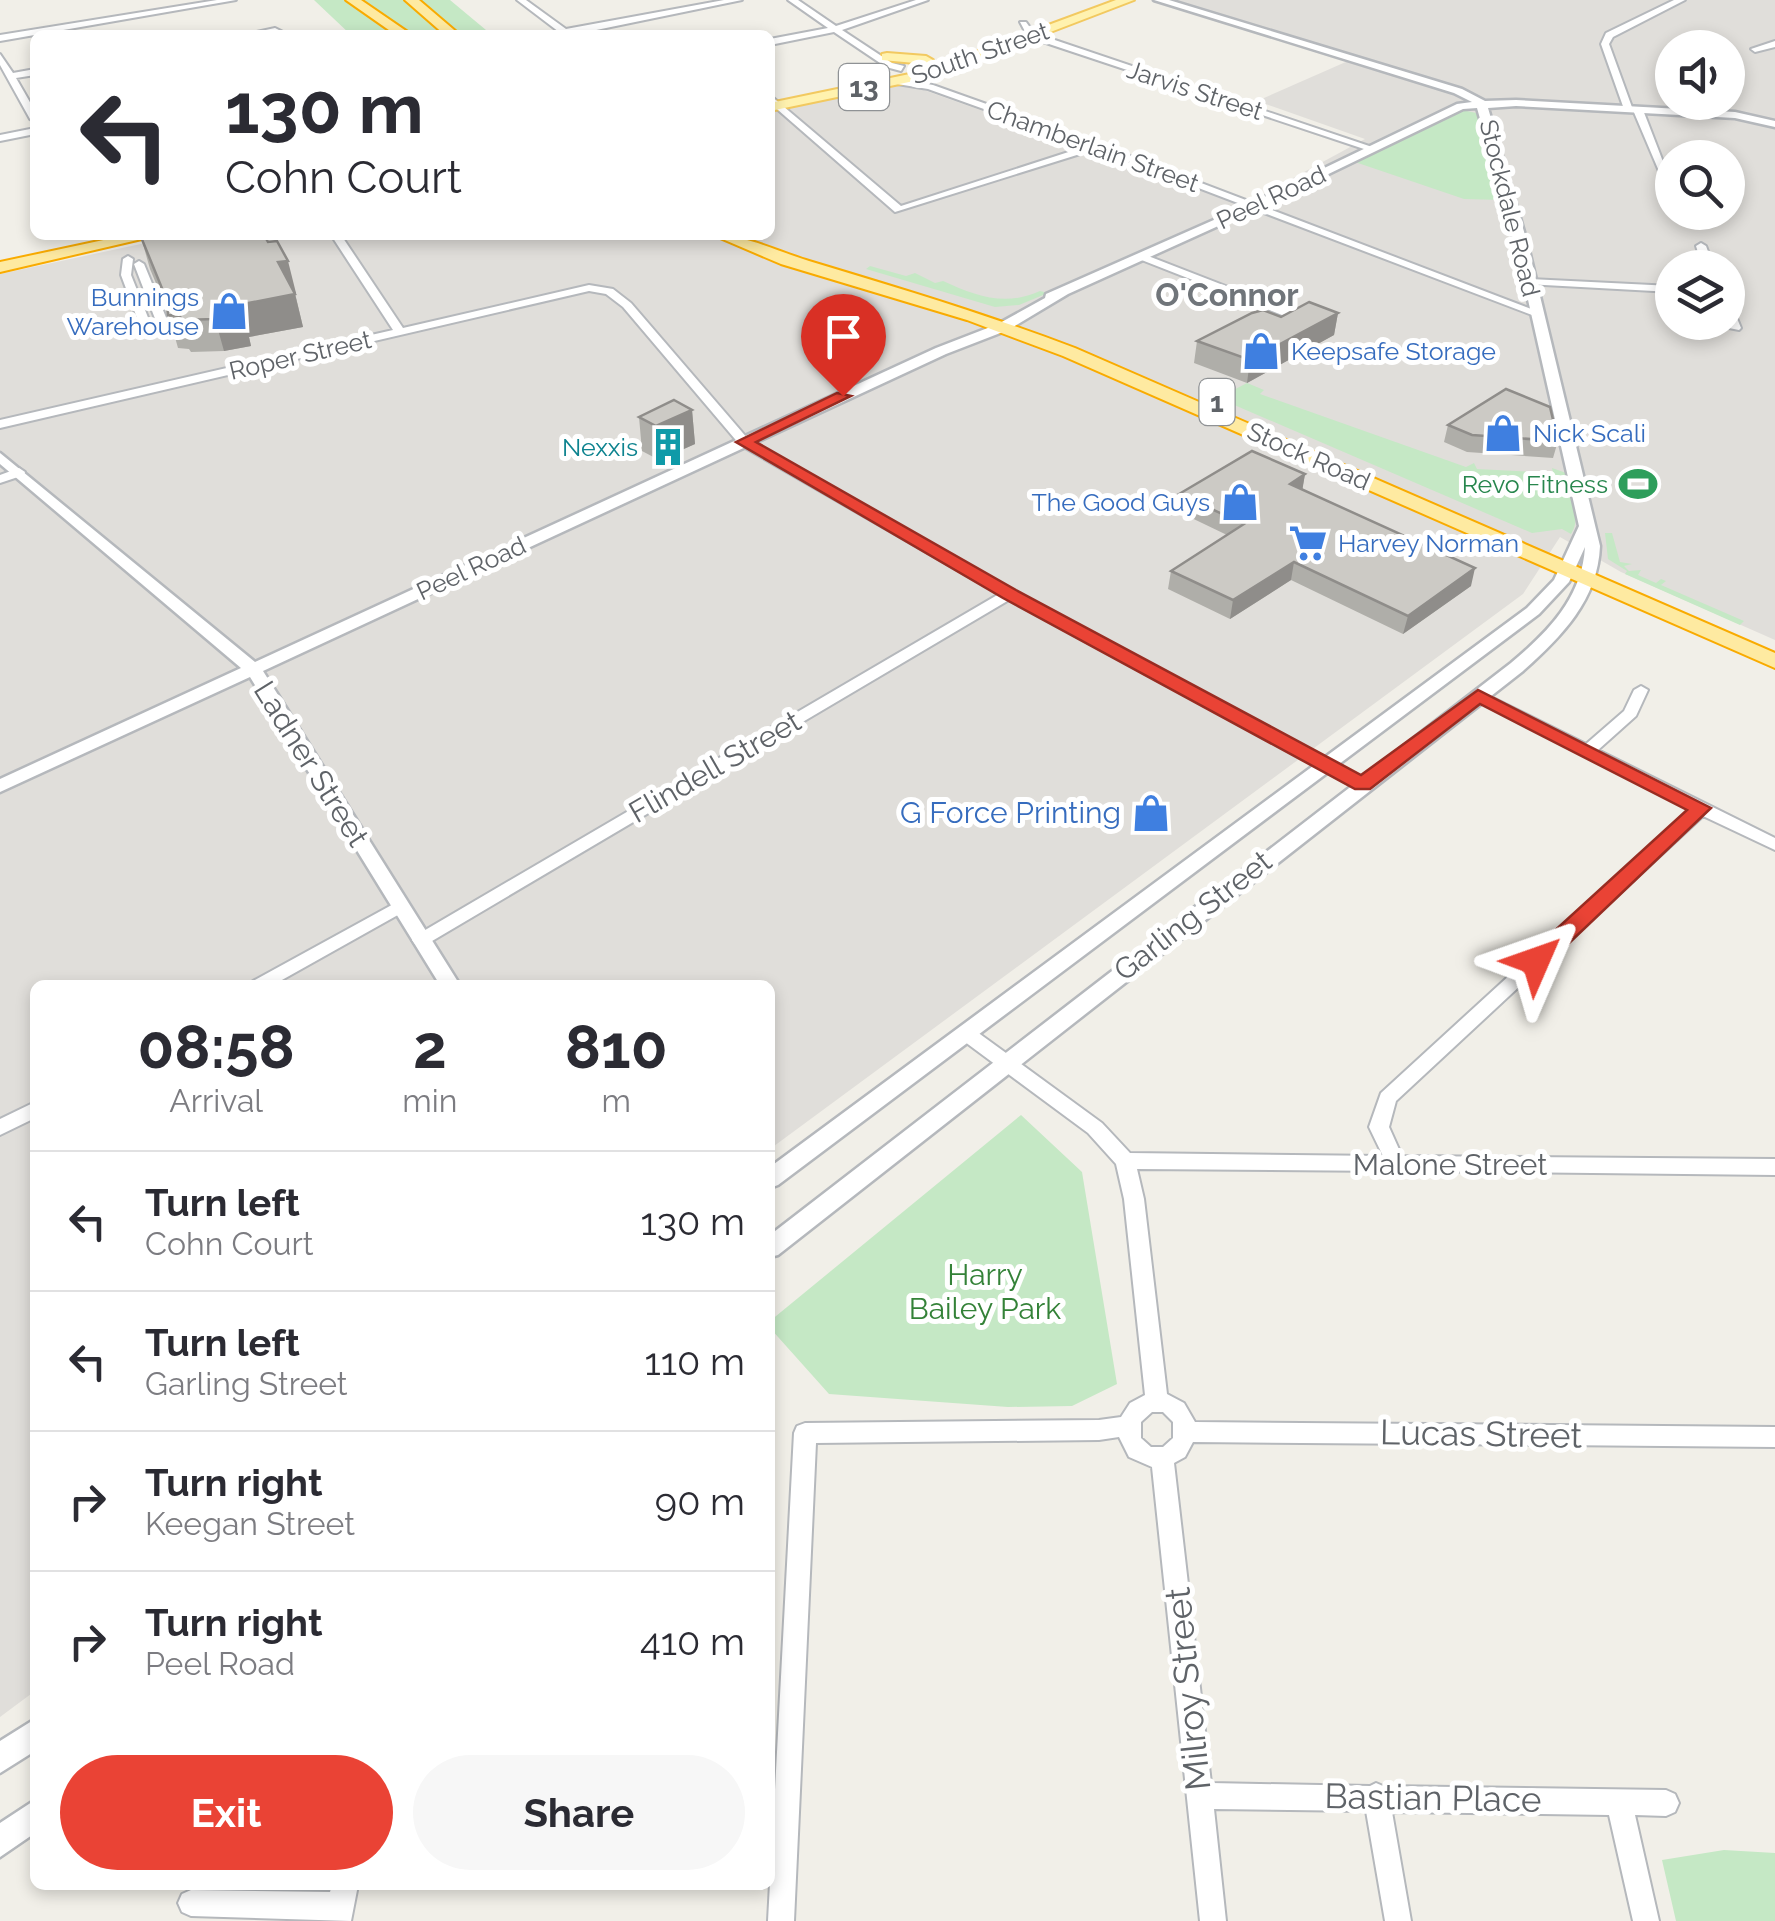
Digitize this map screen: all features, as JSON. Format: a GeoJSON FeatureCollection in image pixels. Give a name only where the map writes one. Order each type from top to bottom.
{"type":"FeatureCollection","features":[{"type":"Feature","properties":{"kind":"highway"},"geometry":{"type":"LineString","coordinates":[[352,0],[397,30]]}},
{"type":"Feature","properties":{"kind":"highway"},"geometry":{"type":"LineString","coordinates":[[411,0],[447,30]]}},
{"type":"Feature","properties":{"kind":"highway"},"geometry":{"type":"LineString","coordinates":[[0,252],[59,240]]}},
{"type":"Feature","properties":{"kind":"highway"},"geometry":{"type":"LineString","coordinates":[[0,267],[127,240]]}},
{"type":"Feature","properties":{"kind":"highway","name":"Stock Road"},"geometry":{"type":"LineString","coordinates":[[733,240],[787,260],[1005,321]]}},
{"type":"Feature","properties":{"kind":"highway","name":"Stock Road"},"geometry":{"type":"LineString","coordinates":[[767,240],[1005,321],[1106,368],[1775,645]]}},
{"type":"Feature","properties":{"kind":"highway","name":"Stock Road"},"geometry":{"type":"LineString","coordinates":[[1580,567],[1646,604],[1775,662]]}},
{"type":"Feature","properties":{"kind":"highway"},"geometry":{"type":"LineString","coordinates":[[1577,600],[1646,604]]}},
{"type":"Feature","properties":{"kind":"main road","name":"South Street"},"geometry":{"type":"LineString","coordinates":[[775,100],[927,74],[1092,0]]}},
{"type":"Feature","properties":{"kind":"main road","name":"South Street"},"geometry":{"type":"LineString","coordinates":[[927,74],[1027,30],[1128,0]]}},
{"type":"Feature","properties":{"kind":"main road"},"geometry":{"type":"LineString","coordinates":[[883,56],[927,74]]}},
{"type":"Feature","properties":{"kind":"main road"},"geometry":{"type":"LineString","coordinates":[[899,76],[957,63]]}},
{"type":"Feature","properties":{"kind":"street"},"geometry":{"type":"LineString","coordinates":[[49,30],[232,0]]}},
{"type":"Feature","properties":{"kind":"street"},"geometry":{"type":"LineString","coordinates":[[522,0],[561,30]]}},
{"type":"Feature","properties":{"kind":"street"},"geometry":{"type":"LineString","coordinates":[[657,0],[674,12]]}},
{"type":"Feature","properties":{"kind":"street"},"geometry":{"type":"LineString","coordinates":[[586,30],[738,0]]}},
{"type":"Feature","properties":{"kind":"street"},"geometry":{"type":"LineString","coordinates":[[792,0],[883,56],[899,76]]}},
{"type":"Feature","properties":{"kind":"street"},"geometry":{"type":"LineString","coordinates":[[775,41],[836,28],[924,0]]}},
{"type":"Feature","properties":{"kind":"street","name":"Stockdale Road"},"geometry":{"type":"LineString","coordinates":[[1159,0],[1458,92],[1481,104],[1530,282],[1587,526],[1595,543],[1580,567]]}},
{"type":"Feature","properties":{"kind":"street"},"geometry":{"type":"LineString","coordinates":[[1655,155],[1605,44],[1609,35],[1681,0]]}},
{"type":"Feature","properties":{"kind":"street","name":"Jarvis Street"},"geometry":{"type":"LineString","coordinates":[[1027,30],[1373,149]]}},
{"type":"Feature","properties":{"kind":"street"},"geometry":{"type":"LineString","coordinates":[[0,38],[30,33]]}},
{"type":"Feature","properties":{"kind":"street"},"geometry":{"type":"LineString","coordinates":[[1756,49],[1775,44]]}},
{"type":"Feature","properties":{"kind":"street"},"geometry":{"type":"LineString","coordinates":[[0,57],[30,108]]}},
{"type":"Feature","properties":{"kind":"street"},"geometry":{"type":"LineString","coordinates":[[11,76],[30,73]]}},
{"type":"Feature","properties":{"kind":"street","name":"Chamberlain Street"},"geometry":{"type":"LineString","coordinates":[[927,74],[1096,146],[1536,313]]}},
{"type":"Feature","properties":{"kind":"street"},"geometry":{"type":"LineString","coordinates":[[775,104],[887,203],[900,210],[1096,146]]}},
{"type":"Feature","properties":{"kind":"street"},"geometry":{"type":"LineString","coordinates":[[1481,104],[1735,115],[1775,124]]}},
{"type":"Feature","properties":{"kind":"street","name":"Peel Road"},"geometry":{"type":"LineString","coordinates":[[0,786],[1254,206],[1461,106],[1481,104]]}},
{"type":"Feature","properties":{"kind":"street"},"geometry":{"type":"LineString","coordinates":[[0,138],[30,133]]}},
{"type":"Feature","properties":{"kind":"street"},"geometry":{"type":"LineString","coordinates":[[339,240],[400,332]]}},
{"type":"Feature","properties":{"kind":"street"},"geometry":{"type":"LineString","coordinates":[[1701,246],[1702,250]]}},
{"type":"Feature","properties":{"kind":"street"},"geometry":{"type":"LineString","coordinates":[[1142,257],[1286,313]]}},
{"type":"Feature","properties":{"kind":"street"},"geometry":{"type":"LineString","coordinates":[[133,262],[166,332],[150,334],[126,275],[133,262]]}},
{"type":"Feature","properties":{"kind":"street"},"geometry":{"type":"LineString","coordinates":[[1530,282],[1655,288]]}},
{"type":"Feature","properties":{"kind":"street","name":"Roper Street"},"geometry":{"type":"LineString","coordinates":[[0,424],[599,288],[627,305],[744,442]]}},
{"type":"Feature","properties":{"kind":"street"},"geometry":{"type":"LineString","coordinates":[[744,442],[1010,594],[1362,784]]}},
{"type":"Feature","properties":{"kind":"street","name":"Ladner Street"},"geometry":{"type":"LineString","coordinates":[[0,457],[253,669],[447,980]]}},
{"type":"Feature","properties":{"kind":"street"},"geometry":{"type":"LineString","coordinates":[[0,480],[19,472]]}},
{"type":"Feature","properties":{"kind":"street","name":"Garling Street"},"geometry":{"type":"LineString","coordinates":[[775,1244],[1548,639],[1577,600],[1580,567]]}},
{"type":"Feature","properties":{"kind":"street","name":"Garling Street"},"geometry":{"type":"LineString","coordinates":[[775,1175],[1328,766],[1533,611],[1580,567]]}},
{"type":"Feature","properties":{"kind":"street","name":"Flindell Street"},"geometry":{"type":"LineString","coordinates":[[422,940],[1010,594]]}},
{"type":"Feature","properties":{"kind":"street"},"geometry":{"type":"LineString","coordinates":[[1587,752],[1631,713],[1641,690]]}},
{"type":"Feature","properties":{"kind":"street"},"geometry":{"type":"LineString","coordinates":[[1478,696],[1775,845]]}},
{"type":"Feature","properties":{"kind":"street"},"geometry":{"type":"LineString","coordinates":[[1397,1166],[1379,1127],[1388,1098],[1701,808]]}},
{"type":"Feature","properties":{"kind":"street"},"geometry":{"type":"LineString","coordinates":[[267,980],[399,907]]}},
{"type":"Feature","properties":{"kind":"street"},"geometry":{"type":"LineString","coordinates":[[967,1034],[1095,1128],[1125,1161],[1134,1199],[1157,1404]]}},
{"type":"Feature","properties":{"kind":"street"},"geometry":{"type":"LineString","coordinates":[[0,1128],[30,1112]]}},
{"type":"Feature","properties":{"kind":"street","name":"Malone Street"},"geometry":{"type":"LineString","coordinates":[[1125,1161],[1775,1166]]}},
{"type":"Feature","properties":{"kind":"street"},"geometry":{"type":"LineString","coordinates":[[1157,1404],[1178,1413],[1187,1432],[1177,1452],[1162,1457],[1137,1448],[1127,1426],[1133,1412],[1157,1404]]}},
{"type":"Feature","properties":{"kind":"street"},"geometry":{"type":"LineString","coordinates":[[781,1921],[805,1432],[1099,1430],[1127,1426]]}},
{"type":"Feature","properties":{"kind":"street","name":"Lucas Street"},"geometry":{"type":"LineString","coordinates":[[1187,1432],[1775,1437]]}},
{"type":"Feature","properties":{"kind":"street","name":"Milroy Street"},"geometry":{"type":"LineString","coordinates":[[1162,1457],[1213,1921]]}},
{"type":"Feature","properties":{"kind":"street"},"geometry":{"type":"LineString","coordinates":[[0,1759],[30,1737]]}},
{"type":"Feature","properties":{"kind":"street","name":"Bastian Place"},"geometry":{"type":"LineString","coordinates":[[1200,1796],[1376,1796],[1666,1804]]}},
{"type":"Feature","properties":{"kind":"street"},"geometry":{"type":"LineString","coordinates":[[1376,1796],[1398,1921]]}},
{"type":"Feature","properties":{"kind":"street"},"geometry":{"type":"LineString","coordinates":[[1619,1802],[1646,1921]]}},
{"type":"Feature","properties":{"kind":"street"},"geometry":{"type":"LineString","coordinates":[[0,1842],[30,1819]]}},
{"type":"Feature","properties":{"kind":"street"},"geometry":{"type":"LineString","coordinates":[[191,1903],[341,1904]]}},
{"type":"Feature","properties":{"kind":"shaded area"},"geometry":{"type":"Polygon","coordinates":[[[1156,0],[1775,0],[1775,640],[1621,572],[1560,537],[1523,594],[775,1145],[775,980],[30,980],[30,1695],[0,1717],[0,274],[160,240],[775,240],[775,110],[904,83],[1245,204],[1365,139],[1257,101],[1348,61],[1156,0]]]}},
{"type":"Feature","properties":{"kind":"green space"},"geometry":{"type":"Polygon","coordinates":[[[314,0],[346,0],[391,30],[346,30],[314,0]]]}},
{"type":"Feature","properties":{"kind":"green space"},"geometry":{"type":"Polygon","coordinates":[[[362,0],[403,0],[438,30],[404,30],[362,0]]]}},
{"type":"Feature","properties":{"kind":"green space"},"geometry":{"type":"Polygon","coordinates":[[[417,0],[450,0],[486,30],[453,30],[417,0]]]}},
{"type":"Feature","properties":{"kind":"green space"},"geometry":{"type":"Polygon","coordinates":[[[1462,110],[1481,114],[1502,200],[1464,199],[1355,162],[1462,110]]]}},
{"type":"Feature","properties":{"kind":"green space"},"geometry":{"type":"Polygon","coordinates":[[[870,266],[906,276],[915,273],[935,283],[943,281],[991,298],[1048,293],[1019,305],[995,307],[866,269],[870,266]]]}},
{"type":"Feature","properties":{"kind":"green space"},"geometry":{"type":"Polygon","coordinates":[[[1247,383],[1264,390],[1260,394],[1466,467],[1474,463],[1477,469],[1553,473],[1552,468],[1569,474],[1576,520],[1571,534],[1562,529],[1532,533],[1218,398],[1247,383]]]}},
{"type":"Feature","properties":{"kind":"green space"},"geometry":{"type":"Polygon","coordinates":[[[1605,533],[1612,533],[1620,562],[1632,564],[1624,566],[1629,571],[1641,570],[1638,575],[1656,583],[1666,581],[1661,585],[1744,621],[1740,625],[1625,574],[1627,571],[1608,559],[1605,533]]]}},
{"type":"Feature","properties":{"kind":"green space","name":"Harry Bailey Park"},"geometry":{"type":"Polygon","coordinates":[[[1021,1115],[1082,1172],[1117,1384],[1072,1406],[1008,1407],[829,1394],[775,1334],[775,1317],[1021,1115]]]}},
{"type":"Feature","properties":{"kind":"green space"},"geometry":{"type":"Polygon","coordinates":[[[1724,1850],[1775,1853],[1775,1921],[1676,1921],[1662,1860],[1724,1850]]]}},
{"type":"Feature","properties":{"kind":"building"},"geometry":{"type":"Polygon","coordinates":[[[142,240],[277,241],[288,261],[278,262],[295,294],[238,305],[242,314],[215,319],[181,320],[180,316],[168,315],[166,298],[142,240]]]}},
{"type":"Feature","properties":{"kind":"building"},"geometry":{"type":"Polygon","coordinates":[[[1309,302],[1338,313],[1250,360],[1197,341],[1252,313],[1263,310],[1281,317],[1309,302]]]}},
{"type":"Feature","properties":{"kind":"building"},"geometry":{"type":"Polygon","coordinates":[[[1506,389],[1550,407],[1558,441],[1472,435],[1448,425],[1506,389]]]}},
{"type":"Feature","properties":{"kind":"building"},"geometry":{"type":"Polygon","coordinates":[[[674,400],[692,410],[656,426],[639,417],[674,400]]]}},
{"type":"Feature","properties":{"kind":"building"},"geometry":{"type":"Polygon","coordinates":[[[1252,451],[1305,474],[1290,484],[1475,568],[1408,616],[1294,562],[1233,600],[1171,571],[1244,524],[1179,494],[1252,451]]]}},
{"type":"Feature","properties":{"kind":"place","name":"Bunnings Warehouse"},"geometry":{"type":"Point","coordinates":[229,311]}},
{"type":"Feature","properties":{"kind":"place","name":"Keepsafe Storage"},"geometry":{"type":"Point","coordinates":[1261,351]}},
{"type":"Feature","properties":{"kind":"place","name":"Nick Scali"},"geometry":{"type":"Point","coordinates":[1503,433]}},
{"type":"Feature","properties":{"kind":"place","name":"Nexxis"},"geometry":{"type":"Point","coordinates":[668,447]}},
{"type":"Feature","properties":{"kind":"place","name":"Revo Fitness"},"geometry":{"type":"Point","coordinates":[1638,484]}},
{"type":"Feature","properties":{"kind":"place","name":"The Good Guys"},"geometry":{"type":"Point","coordinates":[1240,502]}},
{"type":"Feature","properties":{"kind":"place","name":"Harvey Norman"},"geometry":{"type":"Point","coordinates":[1308,543]}},
{"type":"Feature","properties":{"kind":"place","name":"G Force Printing"},"geometry":{"type":"Point","coordinates":[1151,813]}},
{"type":"Feature","properties":{"kind":"district","name":"O'Connor"},"geometry":{"type":"Point","coordinates":[1227,295]}},
{"type":"Feature","properties":{"kind":"route"},"geometry":{"type":"LineString","coordinates":[[843,396],[744,442],[1010,594],[1362,784],[1478,696],[1701,808],[1536,961]]}}]}
